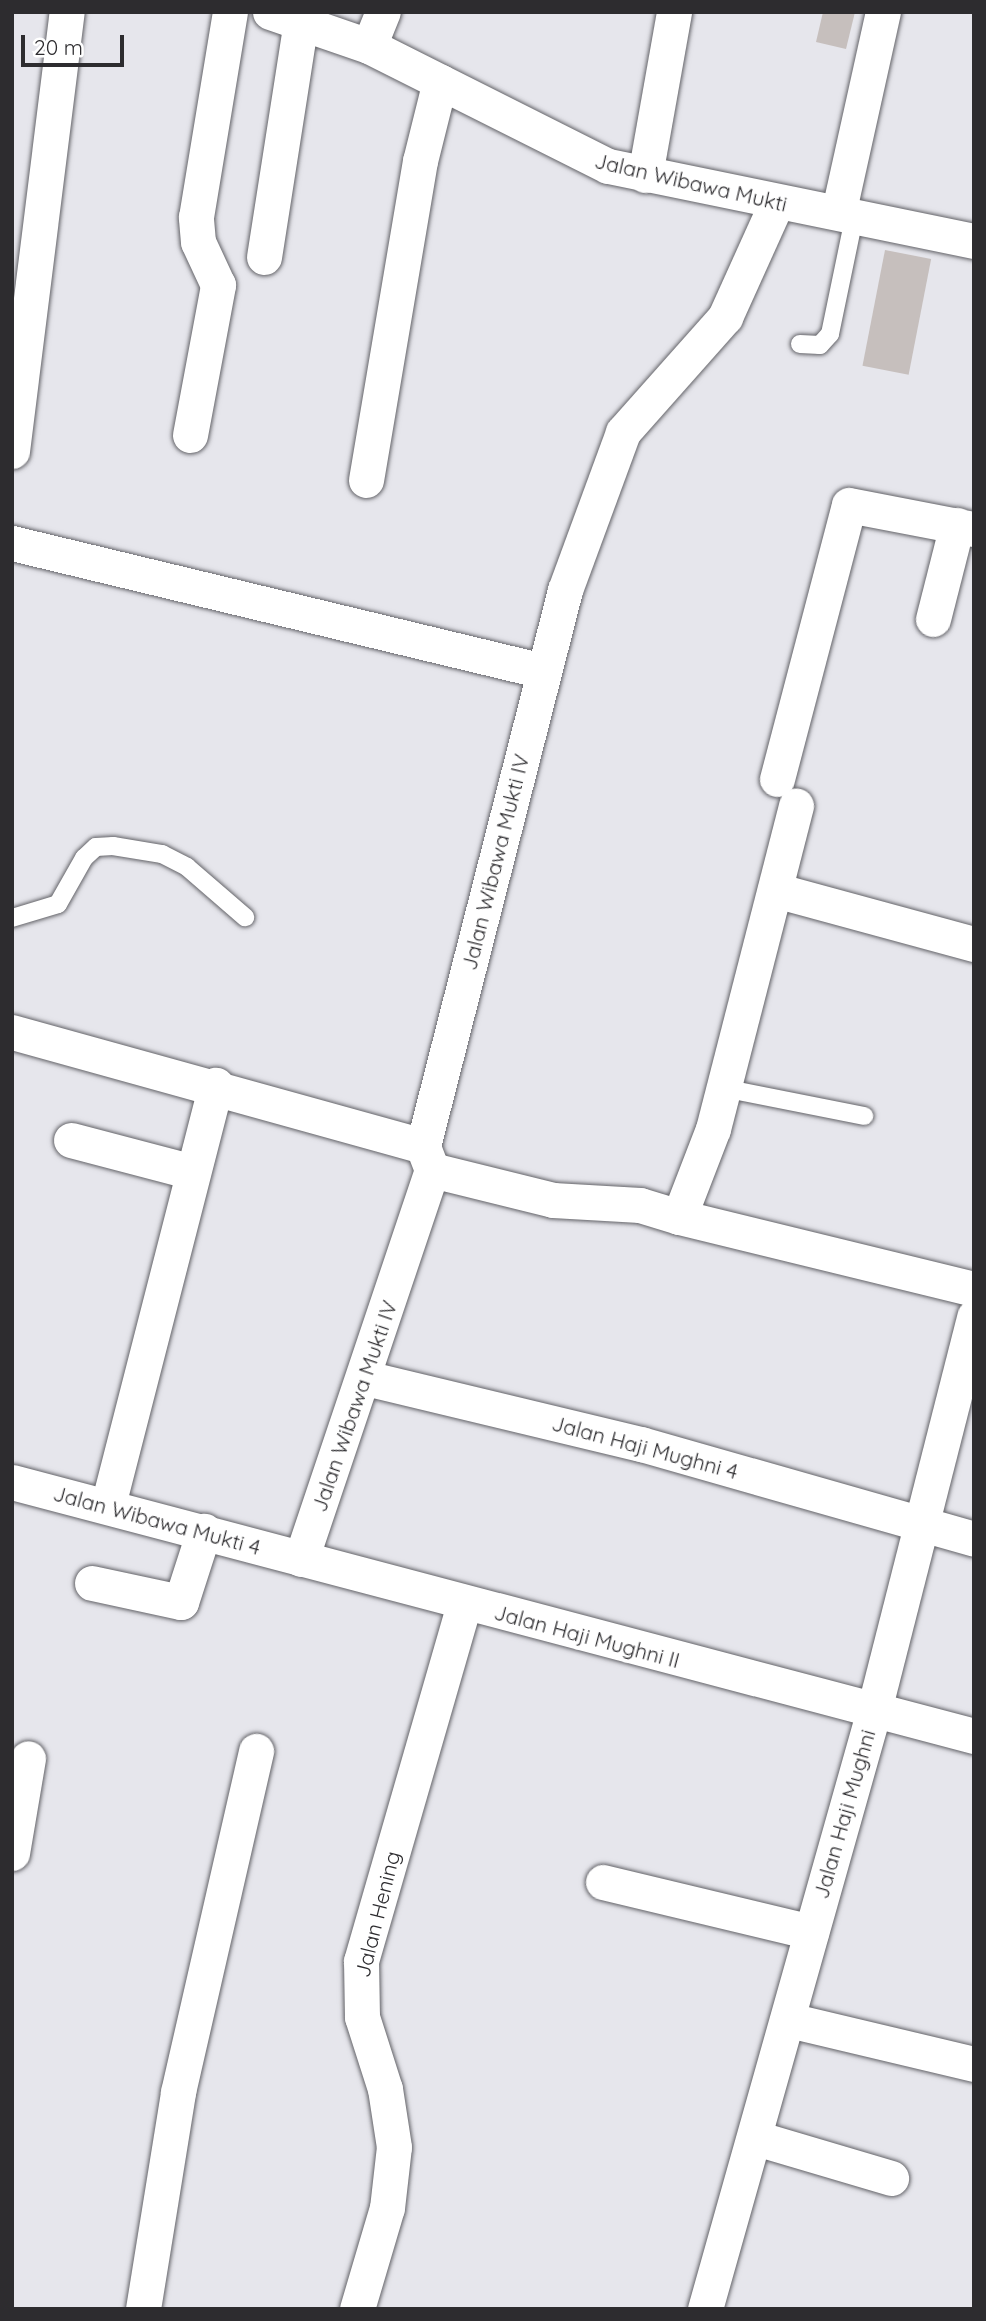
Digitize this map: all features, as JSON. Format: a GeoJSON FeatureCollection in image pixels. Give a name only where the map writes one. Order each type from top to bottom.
{"type":"FeatureCollection","features":[{"type":"Feature","properties":{"kind":"street"},"geometry":{"type":"LineString","coordinates":[[12,451],[67,12]]}},
{"type":"Feature","properties":{"kind":"street"},"geometry":{"type":"LineString","coordinates":[[190,435],[218,285],[198,242],[196,217],[230,12]]}},
{"type":"Feature","properties":{"kind":"street"},"geometry":{"type":"LineString","coordinates":[[369,46],[383,12]]}},
{"type":"Feature","properties":{"kind":"street"},"geometry":{"type":"LineString","coordinates":[[645,175],[674,12]]}},
{"type":"Feature","properties":{"kind":"street"},"geometry":{"type":"LineString","coordinates":[[847,212],[883,12]]}},
{"type":"Feature","properties":{"kind":"street"},"geometry":{"type":"LineString","coordinates":[[264,257],[285,17]]}},
{"type":"Feature","properties":{"kind":"street","name":"Jalan Wibawa Mukti"},"geometry":{"type":"LineString","coordinates":[[285,17],[369,46],[440,81],[569,152],[645,175],[776,204],[847,212],[974,241]]}},
{"type":"Feature","properties":{"kind":"street"},"geometry":{"type":"LineString","coordinates":[[366,480],[420,161],[440,81]]}},
{"type":"Feature","properties":{"kind":"street","name":"Jalan Wibawa Mukti IV"},"geometry":{"type":"LineString","coordinates":[[301,1559],[366,1378],[428,1158],[543,671],[565,590],[623,432],[725,317],[776,204]]}},
{"type":"Feature","properties":{"kind":"street"},"geometry":{"type":"LineString","coordinates":[[679,1217],[723,1088],[775,891],[787,792],[849,505],[965,527],[933,619]]}},
{"type":"Feature","properties":{"kind":"street"},"geometry":{"type":"LineString","coordinates":[[12,543],[543,671]]}},
{"type":"Feature","properties":{"kind":"street"},"geometry":{"type":"LineString","coordinates":[[775,891],[974,944]]}},
{"type":"Feature","properties":{"kind":"street"},"geometry":{"type":"LineString","coordinates":[[12,1032],[216,1085],[553,1200],[640,1205],[679,1217],[974,1289]]}},
{"type":"Feature","properties":{"kind":"street"},"geometry":{"type":"LineString","coordinates":[[108,1505],[216,1085]]}},
{"type":"Feature","properties":{"kind":"street"},"geometry":{"type":"LineString","coordinates":[[71,1140],[193,1172]]}},
{"type":"Feature","properties":{"kind":"street","name":"Jalan Haji Mughni"},"geometry":{"type":"LineString","coordinates":[[705,2309],[756,2138],[874,1710],[974,1317]]}},
{"type":"Feature","properties":{"kind":"street","name":"Jalan Haji Mughni 4"},"geometry":{"type":"LineString","coordinates":[[366,1378],[641,1444],[974,1539]]}},
{"type":"Feature","properties":{"kind":"street","name":"Jalan Wibawa Mukti 4"},"geometry":{"type":"LineString","coordinates":[[12,1482],[108,1505],[301,1559]]}},
{"type":"Feature","properties":{"kind":"street"},"geometry":{"type":"LineString","coordinates":[[92,1583],[181,1602],[204,1531]]}},
{"type":"Feature","properties":{"kind":"street","name":"Jalan Haji Mughni II"},"geometry":{"type":"LineString","coordinates":[[301,1559],[974,1736]]}},
{"type":"Feature","properties":{"kind":"street","name":"Jalan Hening"},"geometry":{"type":"LineString","coordinates":[[357,2309],[387,2208],[394,2147],[386,2089],[362,2017],[361,1961],[464,1603]]}},
{"type":"Feature","properties":{"kind":"street"},"geometry":{"type":"LineString","coordinates":[[143,2309],[177,2092],[256,1751]]}},
{"type":"Feature","properties":{"kind":"street"},"geometry":{"type":"LineString","coordinates":[[14,1834],[28,1758]]}},
{"type":"Feature","properties":{"kind":"street"},"geometry":{"type":"LineString","coordinates":[[603,1882],[811,1931]]}},
{"type":"Feature","properties":{"kind":"street"},"geometry":{"type":"LineString","coordinates":[[789,2020],[974,2064]]}},
{"type":"Feature","properties":{"kind":"street"},"geometry":{"type":"LineString","coordinates":[[756,2138],[891,2178]]}},
{"type":"Feature","properties":{"kind":"lane"},"geometry":{"type":"LineString","coordinates":[[800,344],[820,345],[830,334],[847,212]]}},
{"type":"Feature","properties":{"kind":"lane"},"geometry":{"type":"LineString","coordinates":[[12,918],[58,904],[84,858],[96,847],[113,846],[162,855],[187,867],[245,917]]}},
{"type":"Feature","properties":{"kind":"lane"},"geometry":{"type":"LineString","coordinates":[[723,1088],[864,1115]]}},
{"type":"Feature","properties":{"kind":"building"},"geometry":{"type":"Polygon","coordinates":[[[823,12],[855,12],[846,49],[816,42],[823,12]]]}},
{"type":"Feature","properties":{"kind":"building"},"geometry":{"type":"Polygon","coordinates":[[[885,250],[931,259],[909,375],[862,366],[885,250]]]}}]}
